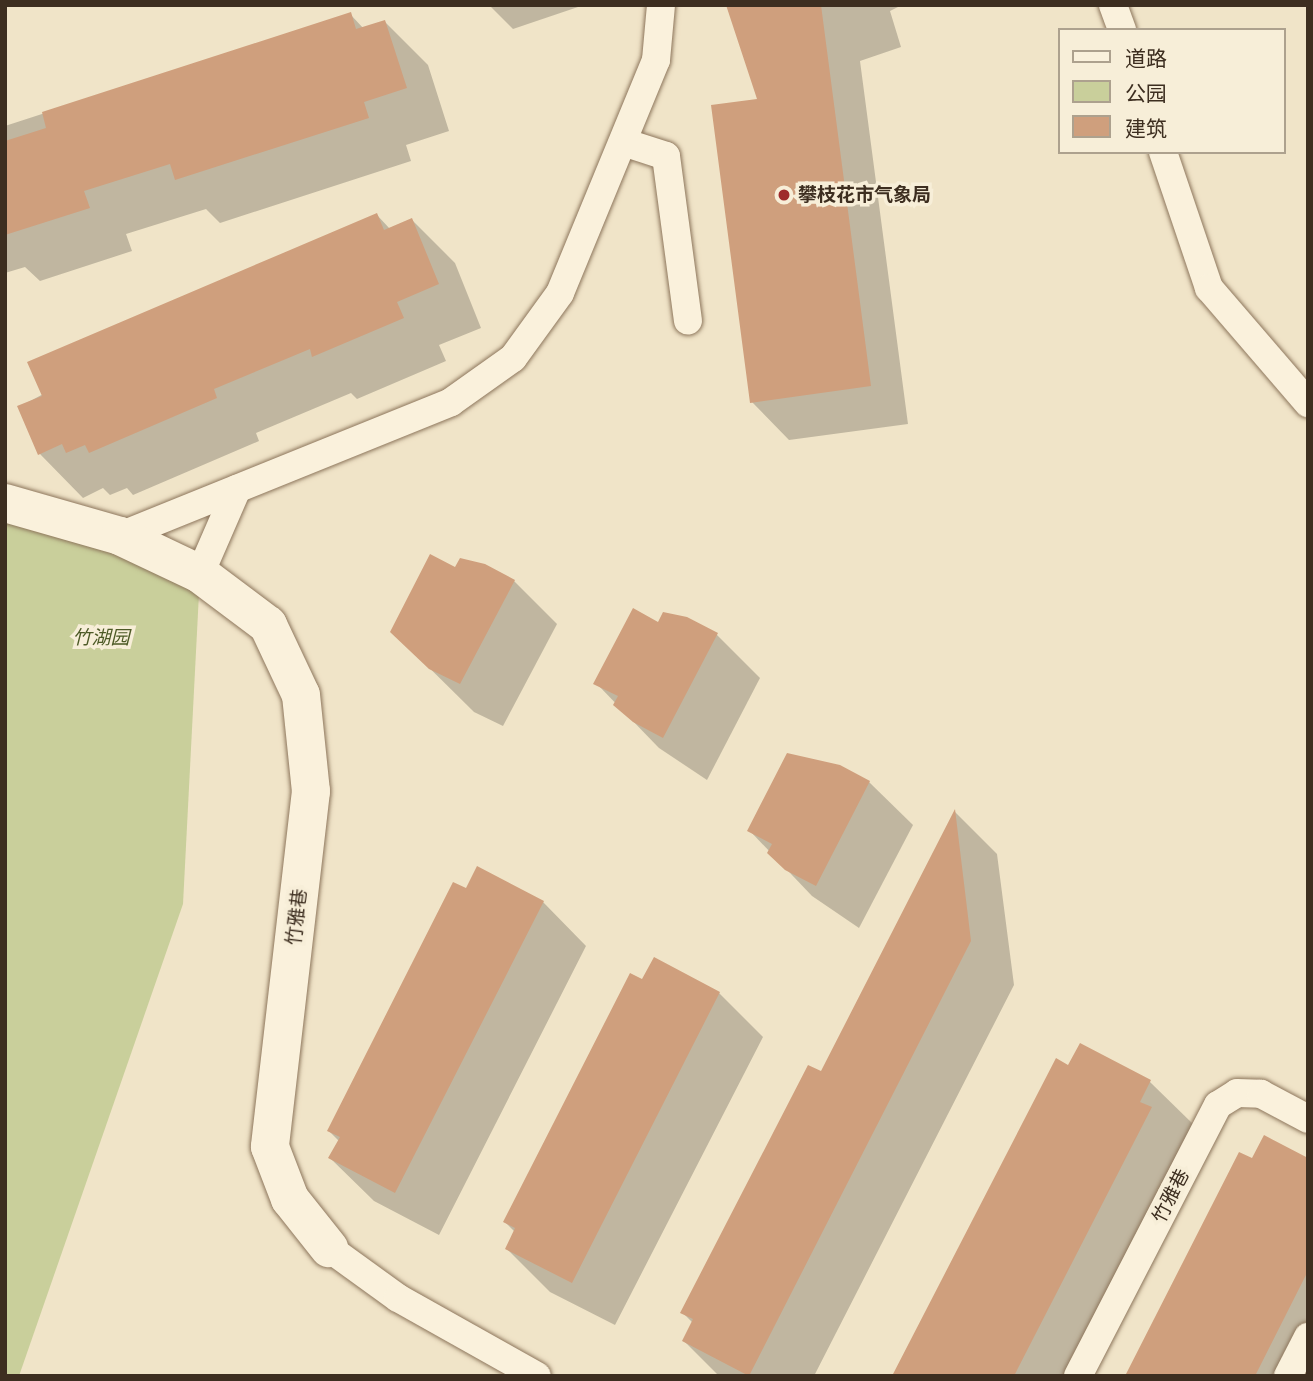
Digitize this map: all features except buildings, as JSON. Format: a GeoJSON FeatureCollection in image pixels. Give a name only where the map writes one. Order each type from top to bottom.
{"type":"FeatureCollection","features":[{"type":"Feature","properties":{"kind":"street","name":"竹雅巷"},"geometry":{"type":"LineString","coordinates":[[5,503],[120,536],[200,574],[268,625],[301,695],[311,791],[271,1147],[290,1199],[329,1248]]}},
{"type":"Feature","properties":{"kind":"lane"},"geometry":{"type":"LineString","coordinates":[[120,536],[451,402],[513,358],[561,293],[656,60],[661,5]]}},
{"type":"Feature","properties":{"kind":"lane"},"geometry":{"type":"LineString","coordinates":[[1114,5],[1121,28]]}},
{"type":"Feature","properties":{"kind":"lane"},"geometry":{"type":"LineString","coordinates":[[623,142],[666,156],[688,321]]}},
{"type":"Feature","properties":{"kind":"lane"},"geometry":{"type":"LineString","coordinates":[[1164,154],[1209,288],[1308,403]]}},
{"type":"Feature","properties":{"kind":"lane"},"geometry":{"type":"LineString","coordinates":[[200,574],[237,489]]}},
{"type":"Feature","properties":{"kind":"lane","name":"竹雅巷"},"geometry":{"type":"LineString","coordinates":[[1078,1376],[1218,1105],[1237,1093],[1261,1094],[1308,1119]]}},
{"type":"Feature","properties":{"kind":"lane","name":"竹雅巷"},"geometry":{"type":"LineString","coordinates":[[329,1248],[398,1298],[537,1376]]}},
{"type":"Feature","properties":{"kind":"lane"},"geometry":{"type":"LineString","coordinates":[[1288,1376],[1308,1337]]}},
{"type":"Feature","properties":{"kind":"green space","name":"竹湖园"},"geometry":{"type":"Polygon","coordinates":[[[5,503],[200,574],[183,904],[19,1376],[5,1376],[5,503]]]}},
{"type":"Feature","properties":{"kind":"place","name":"攀枝花市气象局"},"geometry":{"type":"Point","coordinates":[784,195]}}]}
